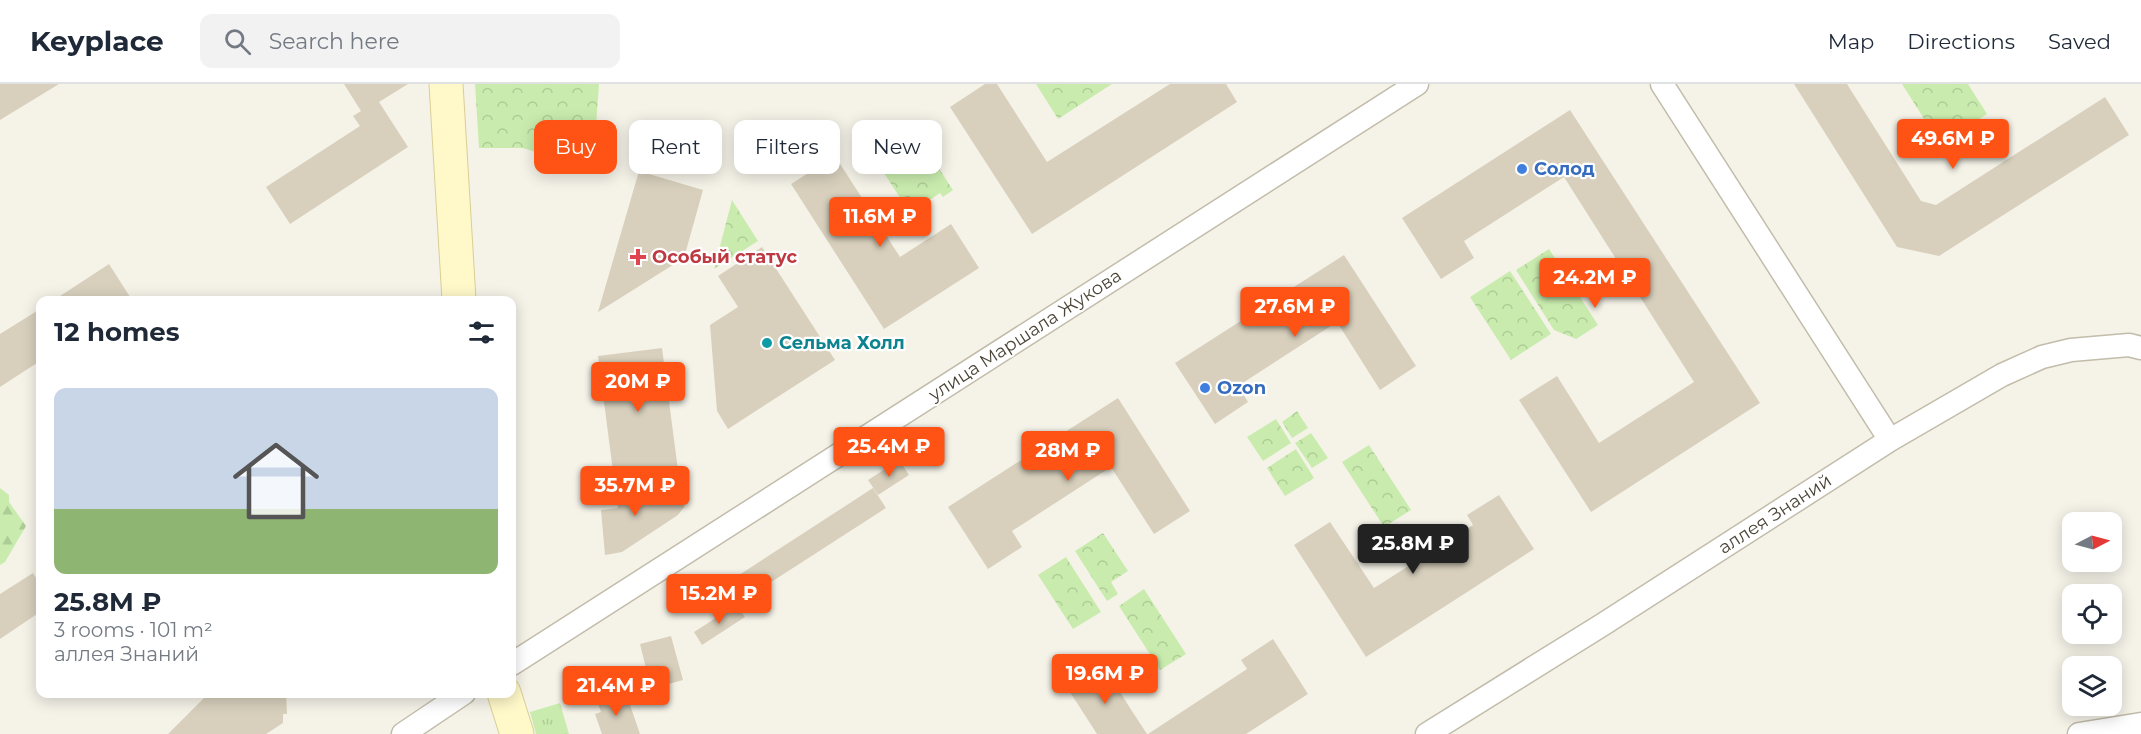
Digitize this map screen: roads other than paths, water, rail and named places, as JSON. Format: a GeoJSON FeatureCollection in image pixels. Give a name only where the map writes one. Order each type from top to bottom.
{"type":"FeatureCollection","features":[{"type":"Feature","properties":{"kind":"main road"},"geometry":{"type":"LineString","coordinates":[[446,84],[459,296]]}},
{"type":"Feature","properties":{"kind":"main road"},"geometry":{"type":"LineString","coordinates":[[506,698],[517,734]]}},
{"type":"Feature","properties":{"kind":"street","name":"улица Маршала Жукова"},"geometry":{"type":"LineString","coordinates":[[516,661],[1417,84]]}},
{"type":"Feature","properties":{"kind":"street"},"geometry":{"type":"LineString","coordinates":[[1662,84],[1890,441]]}},
{"type":"Feature","properties":{"kind":"street","name":"аллея Знаний"},"geometry":{"type":"LineString","coordinates":[[1427,734],[1890,441],[2002,375],[2042,357],[2071,350],[2129,345],[2141,348]]}},
{"type":"Feature","properties":{"kind":"street"},"geometry":{"type":"LineString","coordinates":[[403,734],[457,698]]}},
{"type":"Feature","properties":{"kind":"street"},"geometry":{"type":"LineString","coordinates":[[2079,734],[2141,724]]}},
{"type":"Feature","properties":{"kind":"place","name":"Солод"},"geometry":{"type":"Point","coordinates":[1522,169]}},
{"type":"Feature","properties":{"kind":"place","name":"Особый статус"},"geometry":{"type":"Point","coordinates":[638,257]}},
{"type":"Feature","properties":{"kind":"place","name":"Сельма Холл"},"geometry":{"type":"Point","coordinates":[767,343]}},
{"type":"Feature","properties":{"kind":"place","name":"Ozon"},"geometry":{"type":"Point","coordinates":[1205,388]}}]}
